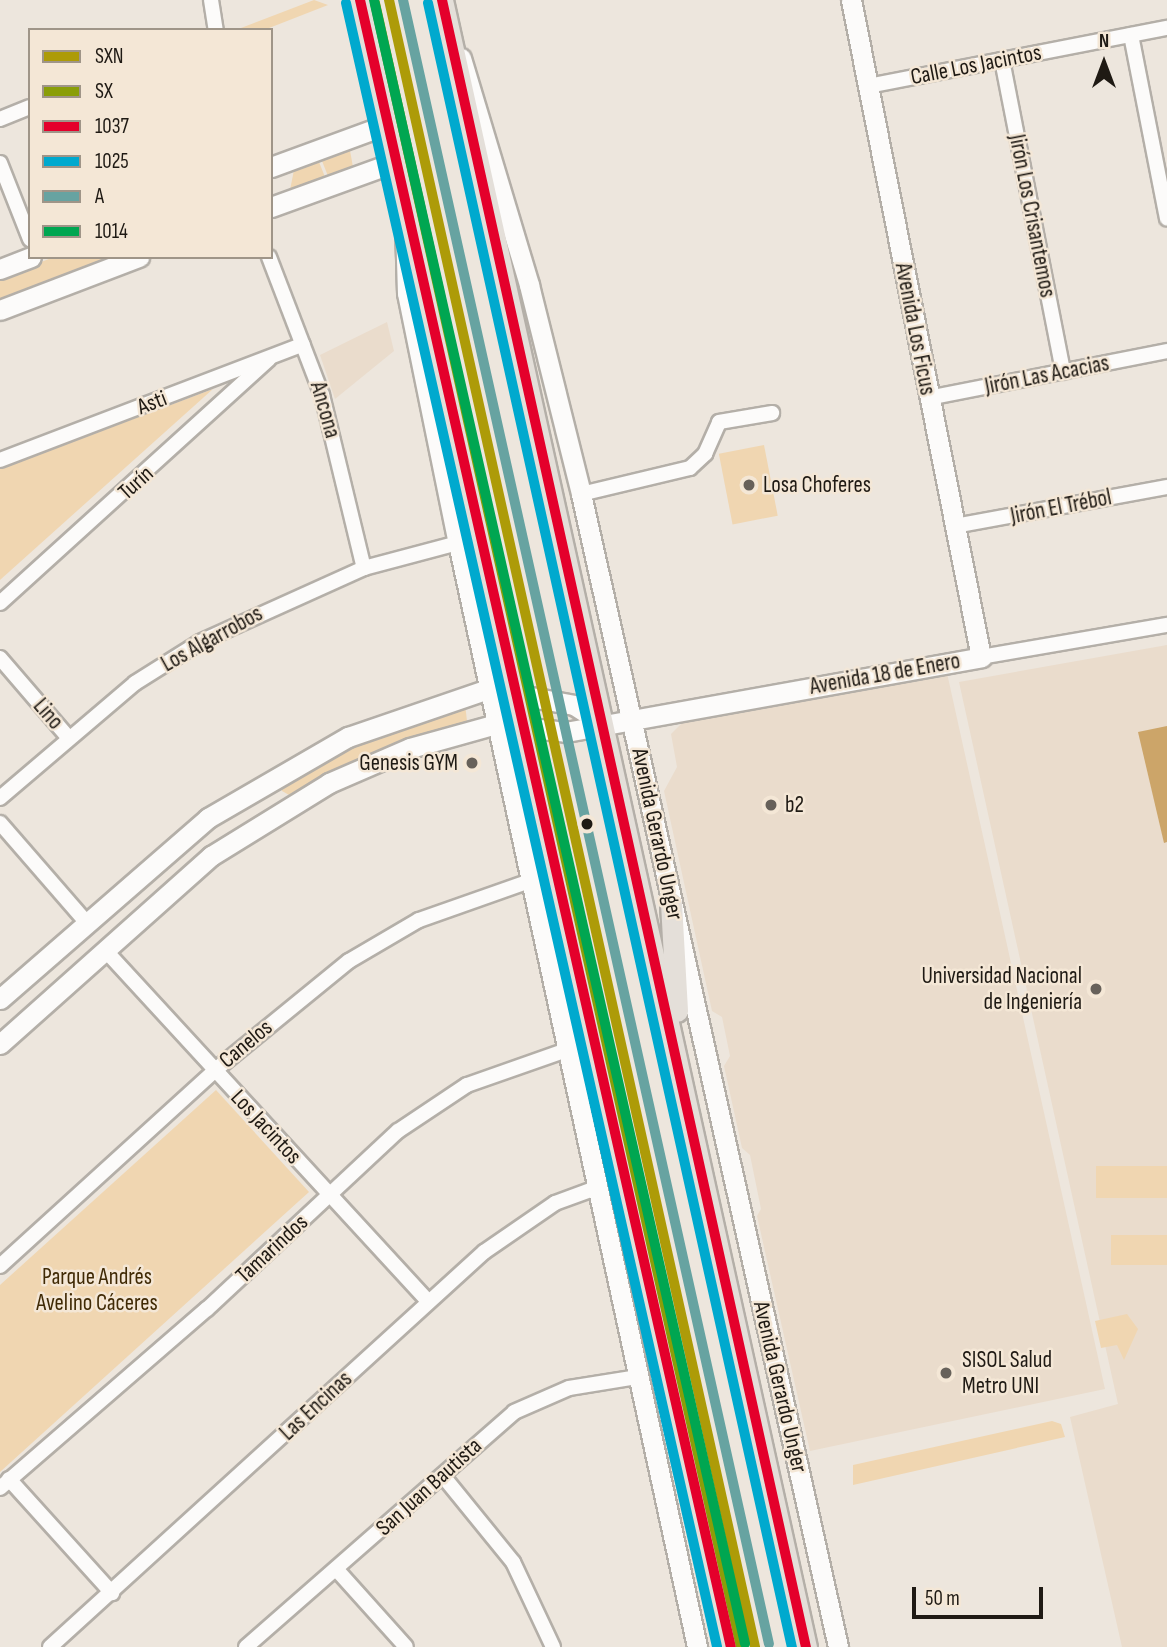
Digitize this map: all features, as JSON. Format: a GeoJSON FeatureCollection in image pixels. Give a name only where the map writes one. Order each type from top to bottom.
{"type":"FeatureCollection","features":[{"type":"Feature","properties":{"kind":"main road"},"geometry":{"type":"LineString","coordinates":[[360,0],[519,692],[731,1647]]}},
{"type":"Feature","properties":{"kind":"main road"},"geometry":{"type":"LineString","coordinates":[[442,0],[806,1647]]}},
{"type":"Feature","properties":{"kind":"main road"},"geometry":{"type":"LineString","coordinates":[[671,903],[680,1073]]}},
{"type":"Feature","properties":{"kind":"main road"},"geometry":{"type":"LineString","coordinates":[[802,1625],[819,1647]]}},
{"type":"Feature","properties":{"kind":"street"},"geometry":{"type":"LineString","coordinates":[[211,0],[216,28]]}},
{"type":"Feature","properties":{"kind":"street","name":"Avenida Los Ficus"},"geometry":{"type":"LineString","coordinates":[[851,0],[981,657]]}},
{"type":"Feature","properties":{"kind":"street","name":"Avenida Gerardo Unger"},"geometry":{"type":"LineString","coordinates":[[448,28],[472,84],[581,494],[838,1647]]}},
{"type":"Feature","properties":{"kind":"street","name":"Calle Los Jacintos"},"geometry":{"type":"LineString","coordinates":[[868,86],[1167,28]]}},
{"type":"Feature","properties":{"kind":"street"},"geometry":{"type":"LineString","coordinates":[[1131,35],[1167,219]]}},
{"type":"Feature","properties":{"kind":"street","name":"Jirón Los Crisantemos"},"geometry":{"type":"LineString","coordinates":[[1002,60],[1063,372]]}},
{"type":"Feature","properties":{"kind":"street"},"geometry":{"type":"LineString","coordinates":[[0,119],[28,108]]}},
{"type":"Feature","properties":{"kind":"street"},"geometry":{"type":"LineString","coordinates":[[273,166],[388,124]]}},
{"type":"Feature","properties":{"kind":"street"},"geometry":{"type":"LineString","coordinates":[[273,206],[398,161]]}},
{"type":"Feature","properties":{"kind":"street"},"geometry":{"type":"LineString","coordinates":[[0,163],[28,234]]}},
{"type":"Feature","properties":{"kind":"street"},"geometry":{"type":"LineString","coordinates":[[403,184],[407,293],[488,689],[697,1647]]}},
{"type":"Feature","properties":{"kind":"street"},"geometry":{"type":"LineString","coordinates":[[0,269],[28,258]]}},
{"type":"Feature","properties":{"kind":"street"},"geometry":{"type":"LineString","coordinates":[[0,310],[134,259]]}},
{"type":"Feature","properties":{"kind":"street","name":"Ancona"},"geometry":{"type":"LineString","coordinates":[[271,259],[330,423],[364,568]]}},
{"type":"Feature","properties":{"kind":"street","name":"Asti"},"geometry":{"type":"LineString","coordinates":[[0,460],[303,344]]}},
{"type":"Feature","properties":{"kind":"street","name":"Jirón Las Acacias"},"geometry":{"type":"LineString","coordinates":[[928,398],[1167,351]]}},
{"type":"Feature","properties":{"kind":"street","name":"Turín"},"geometry":{"type":"LineString","coordinates":[[0,603],[269,359]]}},
{"type":"Feature","properties":{"kind":"street"},"geometry":{"type":"LineString","coordinates":[[581,494],[690,468],[705,454],[719,422],[772,413]]}},
{"type":"Feature","properties":{"kind":"street","name":"Jirón El Trébol"},"geometry":{"type":"LineString","coordinates":[[954,527],[1167,487]]}},
{"type":"Feature","properties":{"kind":"street","name":"Los Algarrobos"},"geometry":{"type":"LineString","coordinates":[[0,798],[68,737],[200,642],[364,568],[458,543]]}},
{"type":"Feature","properties":{"kind":"street","name":"Avenida 18 de Enero"},"geometry":{"type":"LineString","coordinates":[[496,724],[566,732],[1167,625]]}},
{"type":"Feature","properties":{"kind":"street","name":"Lino"},"geometry":{"type":"LineString","coordinates":[[0,658],[68,737]]}},
{"type":"Feature","properties":{"kind":"street"},"geometry":{"type":"LineString","coordinates":[[0,999],[166,850],[254,787],[384,721],[488,689],[519,692],[574,705],[603,724]]}},
{"type":"Feature","properties":{"kind":"street"},"geometry":{"type":"LineString","coordinates":[[0,1044],[211,856],[272,815],[369,764],[496,724]]}},
{"type":"Feature","properties":{"kind":"street"},"geometry":{"type":"LineString","coordinates":[[254,787],[272,815]]}},
{"type":"Feature","properties":{"kind":"street"},"geometry":{"type":"LineString","coordinates":[[0,823],[86,922]]}},
{"type":"Feature","properties":{"kind":"street","name":"Canelos"},"geometry":{"type":"LineString","coordinates":[[0,1266],[214,1071],[349,961],[419,920],[530,881]]}},
{"type":"Feature","properties":{"kind":"street","name":"Los Jacintos"},"geometry":{"type":"LineString","coordinates":[[106,950],[429,1303]]}},
{"type":"Feature","properties":{"kind":"street","name":"Tamarindos"},"geometry":{"type":"LineString","coordinates":[[5,1484],[331,1195],[398,1131],[449,1096],[506,1068],[567,1050]]}},
{"type":"Feature","properties":{"kind":"street","name":"Las Encinas"},"geometry":{"type":"LineString","coordinates":[[50,1647],[112,1594],[506,1234],[555,1203],[596,1188]]}},
{"type":"Feature","properties":{"kind":"street","name":"San Juan Bautista"},"geometry":{"type":"LineString","coordinates":[[246,1647],[530,1402],[569,1388],[638,1377]]}},
{"type":"Feature","properties":{"kind":"street"},"geometry":{"type":"LineString","coordinates":[[443,1476],[513,1562],[553,1647]]}},
{"type":"Feature","properties":{"kind":"street"},"geometry":{"type":"LineString","coordinates":[[5,1484],[112,1594]]}},
{"type":"Feature","properties":{"kind":"street"},"geometry":{"type":"LineString","coordinates":[[337,1570],[406,1647]]}},
{"type":"Feature","properties":{"kind":"shaded area"},"geometry":{"type":"Polygon","coordinates":[[[387,322],[394,351],[335,399],[320,355],[387,322]]]}},
{"type":"Feature","properties":{"kind":"shaded area","name":"Universidad Nacional de Ingeniería"},"geometry":{"type":"Polygon","coordinates":[[[1167,645],[1167,1647],[1122,1647],[1070,1417],[1118,1404],[959,682],[1167,645]]]}},
{"type":"Feature","properties":{"kind":"shaded area"},"geometry":{"type":"Polygon","coordinates":[[[947,673],[1105,1389],[810,1451],[757,1216],[761,1209],[750,1155],[742,1148],[724,1066],[730,1056],[722,1017],[712,1011],[664,791],[677,767],[671,734],[684,721],[947,673]]]}},
{"type":"Feature","properties":{"kind":"shaded area"},"geometry":{"type":"Polygon","coordinates":[[[1167,726],[1167,842],[1164,843],[1138,732],[1167,726]]]}},
{"type":"Feature","properties":{"kind":"green space"},"geometry":{"type":"Polygon","coordinates":[[[314,0],[328,5],[269,28],[241,28],[314,0]]]}},
{"type":"Feature","properties":{"kind":"green space"},"geometry":{"type":"Polygon","coordinates":[[[349,145],[353,167],[328,176],[320,156],[349,145]]]}},
{"type":"Feature","properties":{"kind":"green space"},"geometry":{"type":"Polygon","coordinates":[[[317,157],[325,177],[290,190],[295,165],[317,157]]]}},
{"type":"Feature","properties":{"kind":"green space"},"geometry":{"type":"Polygon","coordinates":[[[49,259],[106,259],[0,300],[0,278],[49,259]]]}},
{"type":"Feature","properties":{"kind":"green space"},"geometry":{"type":"Polygon","coordinates":[[[213,389],[0,580],[0,469],[213,389]]]}},
{"type":"Feature","properties":{"kind":"green space","name":"Losa Choferes"},"geometry":{"type":"Polygon","coordinates":[[[764,445],[778,516],[733,524],[719,454],[764,445]]]}},
{"type":"Feature","properties":{"kind":"green space"},"geometry":{"type":"Polygon","coordinates":[[[465,704],[467,721],[291,796],[282,791],[281,783],[357,742],[465,704]]]}},
{"type":"Feature","properties":{"kind":"green space","name":"Parque Andrés Avelino Cáceres"},"geometry":{"type":"Polygon","coordinates":[[[216,1090],[309,1192],[0,1472],[0,1285],[216,1090]]]}},
{"type":"Feature","properties":{"kind":"green space"},"geometry":{"type":"Polygon","coordinates":[[[1096,1166],[1167,1166],[1167,1198],[1096,1198],[1096,1166]]]}},
{"type":"Feature","properties":{"kind":"green space"},"geometry":{"type":"Polygon","coordinates":[[[1111,1235],[1167,1235],[1167,1265],[1111,1265],[1111,1235]]]}},
{"type":"Feature","properties":{"kind":"green space"},"geometry":{"type":"Polygon","coordinates":[[[1127,1314],[1138,1329],[1124,1360],[1117,1345],[1101,1348],[1095,1321],[1127,1314]]]}},
{"type":"Feature","properties":{"kind":"green space"},"geometry":{"type":"Polygon","coordinates":[[[1052,1421],[1061,1424],[1065,1437],[853,1485],[853,1465],[1052,1421]]]}},
{"type":"Feature","properties":{"kind":"transit line","name":"1037"},"geometry":{"type":"LineString","coordinates":[[360,0],[731,1647]]}},
{"type":"Feature","properties":{"kind":"transit line","name":"1014"},"geometry":{"type":"LineString","coordinates":[[374,0],[745,1644]]}},
{"type":"Feature","properties":{"kind":"transit line","name":"SXN"},"geometry":{"type":"LineString","coordinates":[[389,0],[755,1647]]}},
{"type":"Feature","properties":{"kind":"transit line","name":"A"},"geometry":{"type":"LineString","coordinates":[[403,0],[769,1644]]}},
{"type":"Feature","properties":{"kind":"transit line","name":"1037"},"geometry":{"type":"LineString","coordinates":[[442,0],[806,1647]]}},
{"type":"Feature","properties":{"kind":"transit line","name":"1025"},"geometry":{"type":"LineString","coordinates":[[346,3],[717,1647]]}},
{"type":"Feature","properties":{"kind":"transit line","name":"SX"},"geometry":{"type":"LineString","coordinates":[[375,3],[741,1647]]}},
{"type":"Feature","properties":{"kind":"transit line","name":"1025"},"geometry":{"type":"LineString","coordinates":[[428,3],[792,1647]]}},
{"type":"Feature","properties":{"kind":"place","name":"Losa Choferes"},"geometry":{"type":"Point","coordinates":[749,485]}},
{"type":"Feature","properties":{"kind":"place","name":"Genesis GYM"},"geometry":{"type":"Point","coordinates":[472,763]}},
{"type":"Feature","properties":{"kind":"place","name":"b2"},"geometry":{"type":"Point","coordinates":[771,805]}},
{"type":"Feature","properties":{"kind":"place","name":"Universidad Nacional de Ingeniería"},"geometry":{"type":"Point","coordinates":[1096,989]}},
{"type":"Feature","properties":{"kind":"place","name":"SISOL Salud Metro UNI"},"geometry":{"type":"Point","coordinates":[946,1373]}}]}
